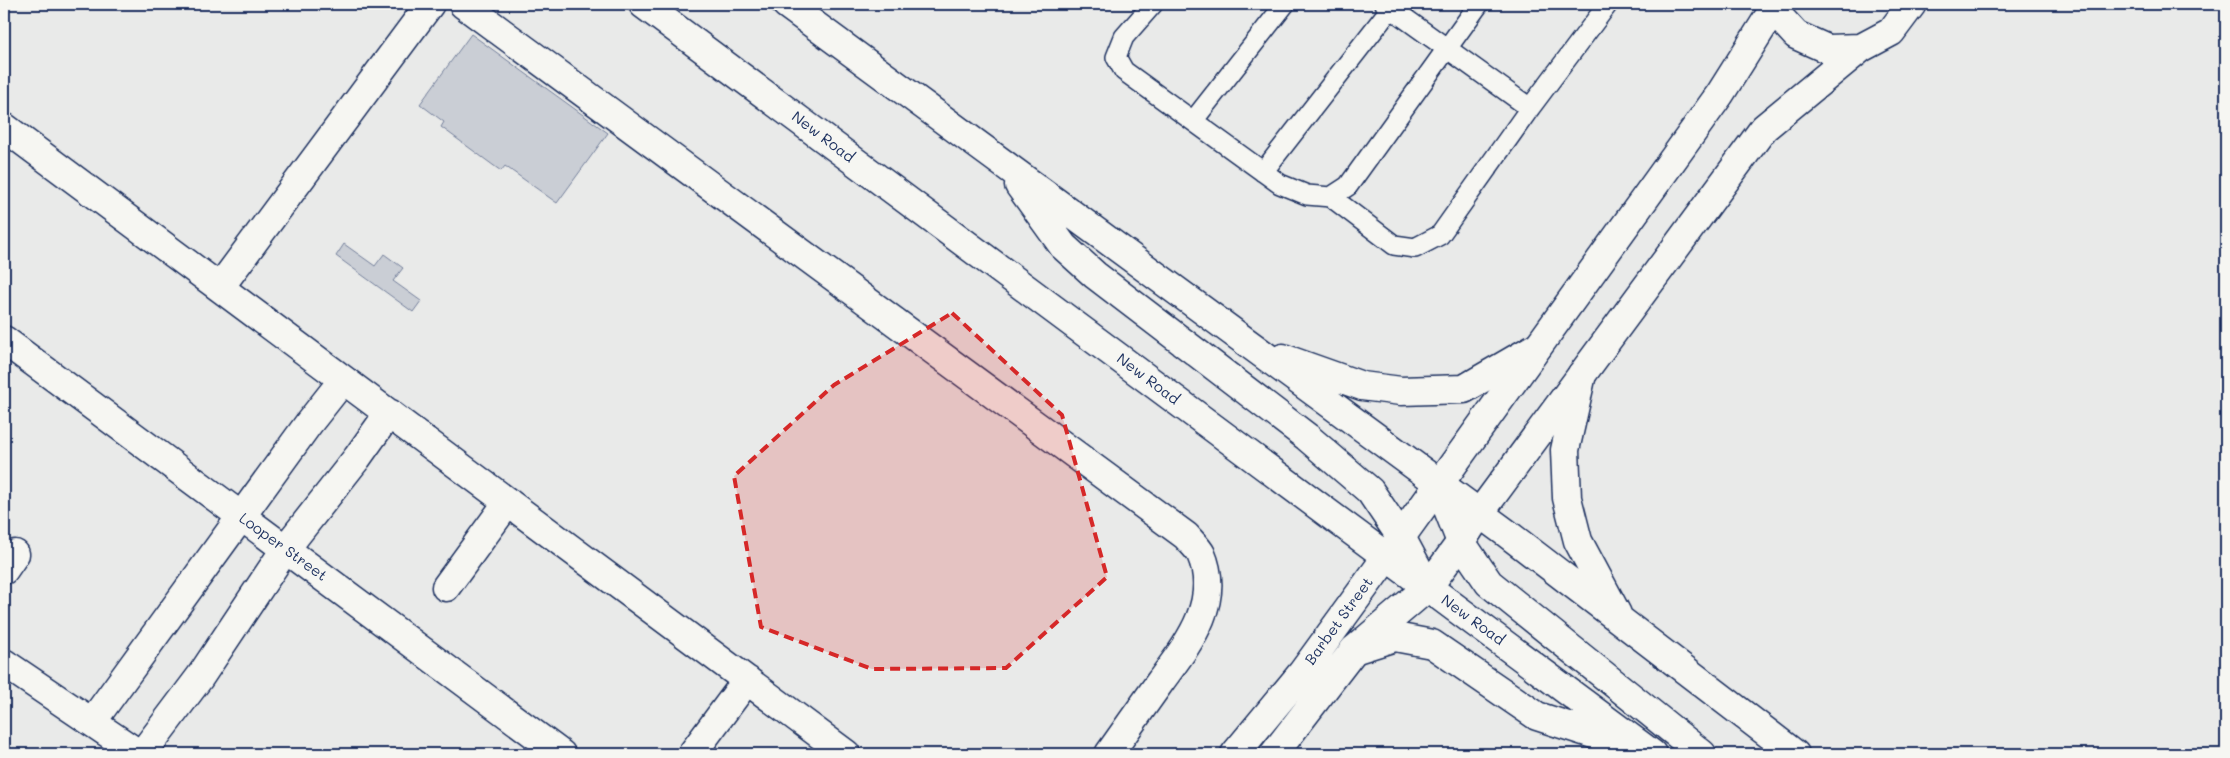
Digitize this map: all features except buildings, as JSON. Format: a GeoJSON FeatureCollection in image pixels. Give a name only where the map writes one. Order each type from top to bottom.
{"type":"FeatureCollection","features":[{"type":"Feature","properties":{"kind":"street"},"geometry":{"type":"LineString","coordinates":[[220,287],[430,4]]}},
{"type":"Feature","properties":{"kind":"street"},"geometry":{"type":"LineString","coordinates":[[463,4],[1186,536],[1200,553],[1206,576],[1207,594],[1202,616],[1191,639],[1109,754]]}},
{"type":"Feature","properties":{"kind":"street","name":"New Road"},"geometry":{"type":"LineString","coordinates":[[643,4],[1394,547],[1428,587],[1651,754]]}},
{"type":"Feature","properties":{"kind":"street"},"geometry":{"type":"LineString","coordinates":[[786,4],[1438,483],[1795,754]]}},
{"type":"Feature","properties":{"kind":"street"},"geometry":{"type":"LineString","coordinates":[[1772,7],[1796,35],[1827,49],[1861,48],[1891,32],[1912,4]]}},
{"type":"Feature","properties":{"kind":"street","name":"Barbet Street"},"geometry":{"type":"LineString","coordinates":[[1234,754],[1302,673],[1394,547],[1438,483],[1736,71],[1772,7]]}},
{"type":"Feature","properties":{"kind":"street","name":"Barbet Street"},"geometry":{"type":"LineString","coordinates":[[1274,754],[1354,650],[1428,587],[1479,514],[1764,128],[1861,48]]}},
{"type":"Feature","properties":{"kind":"street"},"geometry":{"type":"LineString","coordinates":[[4,127],[846,754]]}},
{"type":"Feature","properties":{"kind":"street"},"geometry":{"type":"LineString","coordinates":[[1004,164],[1063,246],[1095,275],[1307,437],[1370,490],[1394,547]]}},
{"type":"Feature","properties":{"kind":"street","name":"Looper Street"},"geometry":{"type":"LineString","coordinates":[[4,340],[561,754]]}},
{"type":"Feature","properties":{"kind":"street"},"geometry":{"type":"LineString","coordinates":[[1253,347],[1362,386],[1401,391],[1464,389],[1538,346]]}},
{"type":"Feature","properties":{"kind":"street"},"geometry":{"type":"LineString","coordinates":[[1582,374],[1565,450],[1567,498],[1578,541],[1622,623]]}},
{"type":"Feature","properties":{"kind":"street"},"geometry":{"type":"LineString","coordinates":[[92,722],[309,423],[343,380]]}},
{"type":"Feature","properties":{"kind":"street"},"geometry":{"type":"LineString","coordinates":[[4,663],[141,754],[200,677],[286,548],[357,458],[389,413]]}},
{"type":"Feature","properties":{"kind":"street"},"geometry":{"type":"LineString","coordinates":[[1438,483],[1461,542],[1489,583],[1702,754]]}},
{"type":"Feature","properties":{"kind":"street"},"geometry":{"type":"LineString","coordinates":[[446,587],[508,502]]}},
{"type":"Feature","properties":{"kind":"street"},"geometry":{"type":"LineString","coordinates":[[1354,650],[1395,637],[1432,644],[1537,716],[1651,754]]}},
{"type":"Feature","properties":{"kind":"street"},"geometry":{"type":"LineString","coordinates":[[692,754],[746,680]]}},
{"type":"Feature","properties":{"kind":"lane"},"geometry":{"type":"LineString","coordinates":[[1153,4],[1124,37],[1116,57],[1124,71],[1280,184],[1307,195],[1330,197],[1394,245],[1415,248],[1440,235],[1530,108],[1608,4]]}},
{"type":"Feature","properties":{"kind":"lane"},"geometry":{"type":"LineString","coordinates":[[1193,121],[1285,4]]}},
{"type":"Feature","properties":{"kind":"lane"},"geometry":{"type":"LineString","coordinates":[[1330,197],[1348,186],[1479,4]]}},
{"type":"Feature","properties":{"kind":"lane"},"geometry":{"type":"LineString","coordinates":[[1263,172],[1390,5],[1530,108]]}},
{"type":"Feature","properties":{"kind":"highlighted area"},"geometry":{"type":"Polygon","coordinates":[[[952,313],[1062,415],[1107,577],[1006,668],[872,669],[761,627],[734,476],[834,385],[952,313]]]}},
{"type":"Feature","properties":{"kind":"shaded area"},"geometry":{"type":"Polygon","coordinates":[[[471,34],[608,133],[557,203],[505,166],[501,171],[441,127],[444,122],[420,104],[471,34]]]}},
{"type":"Feature","properties":{"kind":"shaded area"},"geometry":{"type":"Polygon","coordinates":[[[344,244],[375,266],[384,254],[403,268],[393,281],[421,301],[413,312],[336,256],[344,244]]]}}]}
